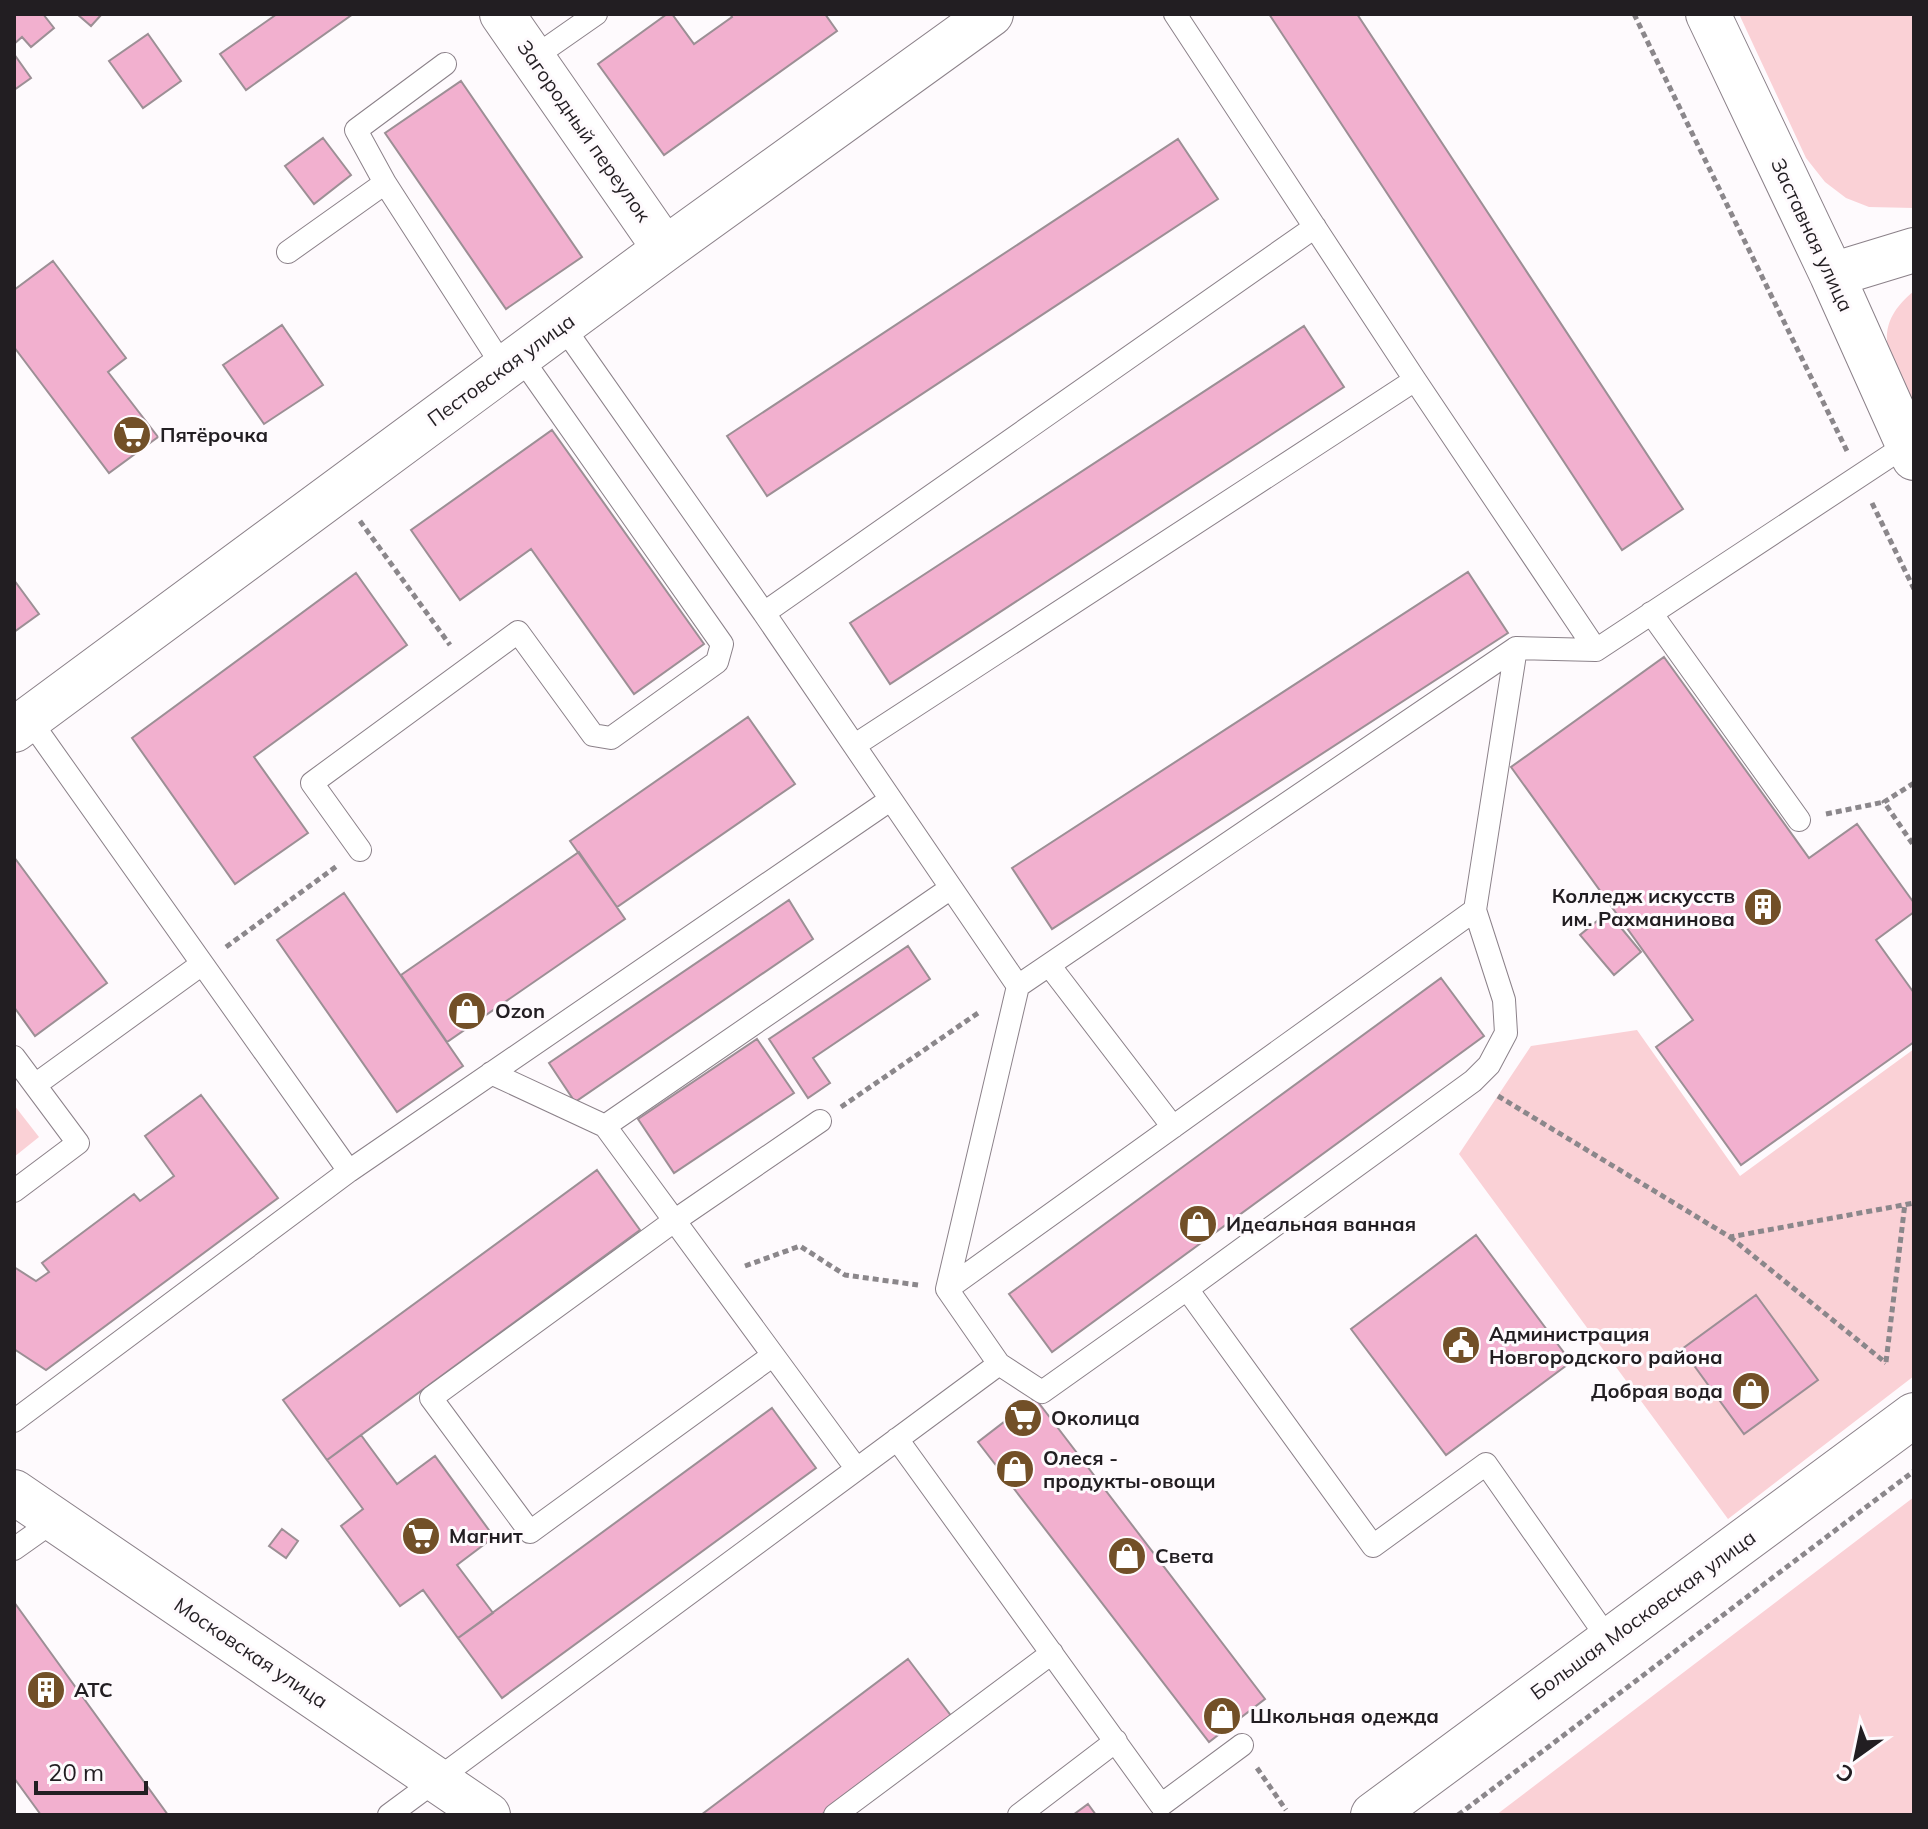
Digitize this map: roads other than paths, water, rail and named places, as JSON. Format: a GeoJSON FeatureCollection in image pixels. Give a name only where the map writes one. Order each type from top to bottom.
{"type":"FeatureCollection","features":[{"type":"Feature","properties":{"kind":"street","name":"Загородный переулок"},"geometry":{"type":"LineString","coordinates":[[502,14],[665,249]]}},
{"type":"Feature","properties":{"kind":"street","name":"Пестовская улица"},"geometry":{"type":"LineString","coordinates":[[22,725],[665,249],[991,14]]}},
{"type":"Feature","properties":{"kind":"street","name":"Заставная улица"},"geometry":{"type":"LineString","coordinates":[[1708,14],[1832,275],[1911,451]]}},
{"type":"Feature","properties":{"kind":"street"},"geometry":{"type":"LineString","coordinates":[[1832,275],[1914,250]]}},
{"type":"Feature","properties":{"kind":"street","name":"Большая Московская улица"},"geometry":{"type":"LineString","coordinates":[[1373,1815],[1914,1415]]}},
{"type":"Feature","properties":{"kind":"street","name":"Московская улица"},"geometry":{"type":"LineString","coordinates":[[14,1492],[488,1815]]}},
{"type":"Feature","properties":{"kind":"lane"},"geometry":{"type":"LineString","coordinates":[[533,58],[596,14]]}},
{"type":"Feature","properties":{"kind":"lane"},"geometry":{"type":"LineString","coordinates":[[1175,14],[1596,650]]}},
{"type":"Feature","properties":{"kind":"lane"},"geometry":{"type":"LineString","coordinates":[[360,850],[312,783],[518,632],[593,735],[611,738],[717,662],[722,644],[512,362],[385,183],[356,130],[445,64]]}},
{"type":"Feature","properties":{"kind":"lane"},"geometry":{"type":"LineString","coordinates":[[288,252],[385,183]]}},
{"type":"Feature","properties":{"kind":"lane"},"geometry":{"type":"LineString","coordinates":[[764,613],[1315,227]]}},
{"type":"Feature","properties":{"kind":"lane"},"geometry":{"type":"LineString","coordinates":[[562,325],[764,613],[1018,986]]}},
{"type":"Feature","properties":{"kind":"lane"},"geometry":{"type":"LineString","coordinates":[[855,745],[1415,380]]}},
{"type":"Feature","properties":{"kind":"lane"},"geometry":{"type":"LineString","coordinates":[[1516,648],[1475,910],[1504,1000],[1506,1033],[1489,1065],[1473,1081],[1042,1392],[999,1364],[947,1289],[1018,986],[1516,648],[1596,650],[1859,475],[1911,451]]}},
{"type":"Feature","properties":{"kind":"lane"},"geometry":{"type":"LineString","coordinates":[[1651,613],[1799,820]]}},
{"type":"Feature","properties":{"kind":"lane"},"geometry":{"type":"LineString","coordinates":[[22,725],[202,964],[349,1171]]}},
{"type":"Feature","properties":{"kind":"lane"},"geometry":{"type":"LineString","coordinates":[[14,1421],[349,1171],[890,800]]}},
{"type":"Feature","properties":{"kind":"lane"},"geometry":{"type":"LineString","coordinates":[[605,1126],[951,888]]}},
{"type":"Feature","properties":{"kind":"lane"},"geometry":{"type":"LineString","coordinates":[[947,1289],[1475,910]]}},
{"type":"Feature","properties":{"kind":"lane"},"geometry":{"type":"LineString","coordinates":[[35,1085],[202,964]]}},
{"type":"Feature","properties":{"kind":"lane"},"geometry":{"type":"LineString","coordinates":[[1049,965],[1173,1127]]}},
{"type":"Feature","properties":{"kind":"lane"},"geometry":{"type":"LineString","coordinates":[[14,1057],[78,1143],[14,1191]]}},
{"type":"Feature","properties":{"kind":"lane"},"geometry":{"type":"LineString","coordinates":[[491,1073],[605,1126],[856,1468]]}},
{"type":"Feature","properties":{"kind":"lane"},"geometry":{"type":"LineString","coordinates":[[772,1356],[530,1532],[431,1398],[674,1221],[820,1121]]}},
{"type":"Feature","properties":{"kind":"lane"},"geometry":{"type":"LineString","coordinates":[[1187,1289],[1373,1546],[1486,1464],[1609,1640]]}},
{"type":"Feature","properties":{"kind":"lane"},"geometry":{"type":"LineString","coordinates":[[389,1815],[999,1364]]}},
{"type":"Feature","properties":{"kind":"lane"},"geometry":{"type":"LineString","coordinates":[[897,1439],[1161,1805],[1242,1745]]}},
{"type":"Feature","properties":{"kind":"lane"},"geometry":{"type":"LineString","coordinates":[[14,1549],[55,1520]]}},
{"type":"Feature","properties":{"kind":"lane"},"geometry":{"type":"LineString","coordinates":[[835,1815],[1052,1653]]}},
{"type":"Feature","properties":{"kind":"lane"},"geometry":{"type":"LineString","coordinates":[[1019,1815],[1116,1741]]}},
{"type":"Feature","properties":{"kind":"place","name":"Пятёрочка"},"geometry":{"type":"Point","coordinates":[132,435]}},
{"type":"Feature","properties":{"kind":"place","name":"Колледж искусств им. Рахманинова"},"geometry":{"type":"Point","coordinates":[1763,907]}},
{"type":"Feature","properties":{"kind":"place","name":"Ozon"},"geometry":{"type":"Point","coordinates":[467,1011]}},
{"type":"Feature","properties":{"kind":"place","name":"Идеальная ванная"},"geometry":{"type":"Point","coordinates":[1198,1224]}},
{"type":"Feature","properties":{"kind":"place","name":"Администрация Новгородского района"},"geometry":{"type":"Point","coordinates":[1461,1345]}},
{"type":"Feature","properties":{"kind":"place","name":"Добрая вода"},"geometry":{"type":"Point","coordinates":[1751,1391]}},
{"type":"Feature","properties":{"kind":"place","name":"Околица"},"geometry":{"type":"Point","coordinates":[1023,1418]}},
{"type":"Feature","properties":{"kind":"place","name":"Олеся - продукты-овощи"},"geometry":{"type":"Point","coordinates":[1015,1469]}},
{"type":"Feature","properties":{"kind":"place","name":"Магнит"},"geometry":{"type":"Point","coordinates":[421,1536]}},
{"type":"Feature","properties":{"kind":"place","name":"Света"},"geometry":{"type":"Point","coordinates":[1127,1556]}},
{"type":"Feature","properties":{"kind":"place","name":"АТС"},"geometry":{"type":"Point","coordinates":[46,1690]}},
{"type":"Feature","properties":{"kind":"place","name":"Школьная одежда"},"geometry":{"type":"Point","coordinates":[1222,1716]}}]}
